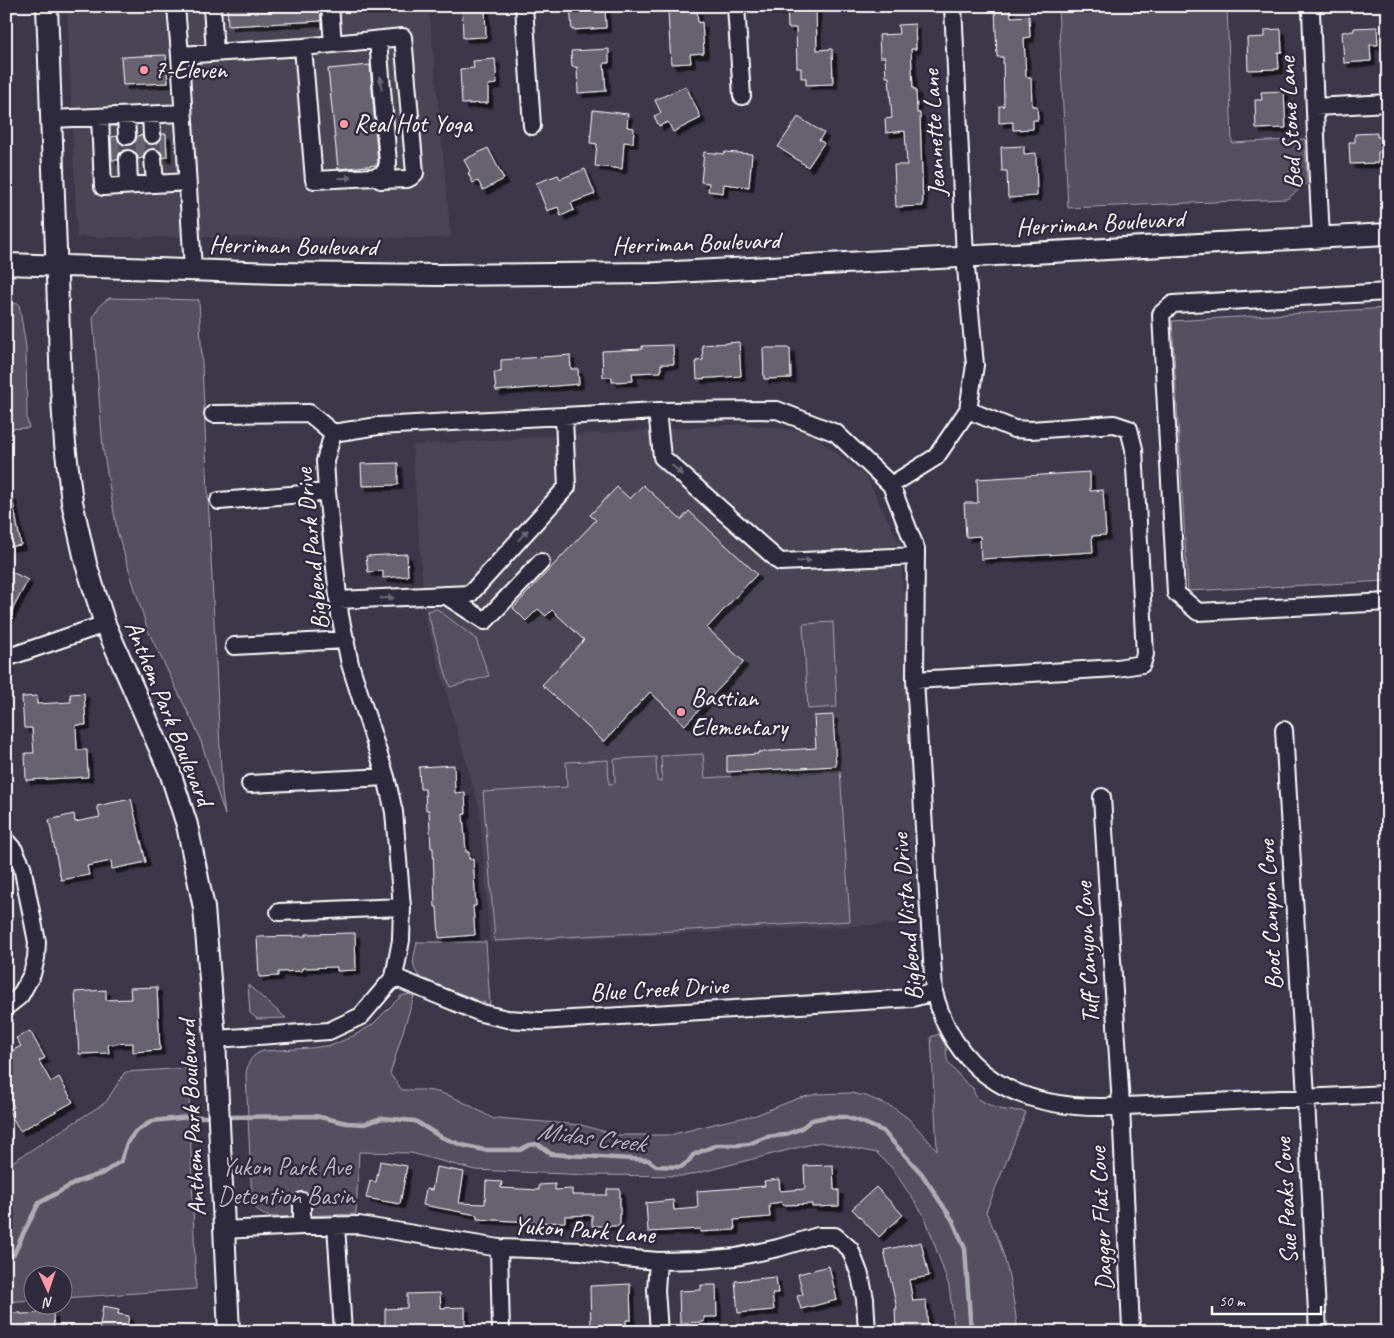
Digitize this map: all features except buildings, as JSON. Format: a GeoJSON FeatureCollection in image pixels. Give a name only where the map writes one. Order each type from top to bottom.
{"type":"FeatureCollection","features":[{"type":"Feature","properties":{"kind":"main road","name":"Anthem Park Boulevard"},"geometry":{"type":"LineString","coordinates":[[47,6],[60,386],[72,502],[86,564],[105,624],[170,772],[187,825],[204,908],[215,1039],[229,1332]]}},
{"type":"Feature","properties":{"kind":"main road","name":"Herriman Boulevard"},"geometry":{"type":"LineString","coordinates":[[6,264],[278,273],[438,275],[656,273],[1388,234]]}},
{"type":"Feature","properties":{"kind":"street"},"geometry":{"type":"LineString","coordinates":[[176,6],[193,270]]}},
{"type":"Feature","properties":{"kind":"street"},"geometry":{"type":"LineString","coordinates":[[212,6],[215,53]]}},
{"type":"Feature","properties":{"kind":"street"},"geometry":{"type":"LineString","coordinates":[[213,29],[222,16],[221,6]]}},
{"type":"Feature","properties":{"kind":"street"},"geometry":{"type":"LineString","coordinates":[[330,6],[333,44]]}},
{"type":"Feature","properties":{"kind":"street"},"geometry":{"type":"LineString","coordinates":[[524,6],[532,126]]}},
{"type":"Feature","properties":{"kind":"street"},"geometry":{"type":"LineString","coordinates":[[736,6],[742,96]]}},
{"type":"Feature","properties":{"kind":"street","name":"Jeannette Lane"},"geometry":{"type":"LineString","coordinates":[[953,6],[965,257],[974,365],[968,410]]}},
{"type":"Feature","properties":{"kind":"street","name":"Bed Stone Lane"},"geometry":{"type":"LineString","coordinates":[[1313,6],[1310,11],[1321,237]]}},
{"type":"Feature","properties":{"kind":"street"},"geometry":{"type":"LineString","coordinates":[[180,55],[303,47],[403,37],[415,173],[407,179],[381,180],[375,177]]}},
{"type":"Feature","properties":{"kind":"street"},"geometry":{"type":"LineString","coordinates":[[303,47],[314,180],[375,177],[384,173],[388,163],[378,40]]}},
{"type":"Feature","properties":{"kind":"street"},"geometry":{"type":"LineString","coordinates":[[1315,107],[1388,103]]}},
{"type":"Feature","properties":{"kind":"street"},"geometry":{"type":"LineString","coordinates":[[50,119],[184,113]]}},
{"type":"Feature","properties":{"kind":"street"},"geometry":{"type":"LineString","coordinates":[[151,115],[152,135]]}},
{"type":"Feature","properties":{"kind":"street"},"geometry":{"type":"LineString","coordinates":[[126,116],[127,136]]}},
{"type":"Feature","properties":{"kind":"street"},"geometry":{"type":"LineString","coordinates":[[100,117],[103,187],[188,182]]}},
{"type":"Feature","properties":{"kind":"street"},"geometry":{"type":"LineString","coordinates":[[153,158],[155,184]]}},
{"type":"Feature","properties":{"kind":"street"},"geometry":{"type":"LineString","coordinates":[[128,159],[129,185]]}},
{"type":"Feature","properties":{"kind":"street"},"geometry":{"type":"LineString","coordinates":[[1388,292],[1173,304],[1161,314],[1176,593],[1198,612],[1388,602]]}},
{"type":"Feature","properties":{"kind":"street","name":"Bigbend Park Drive"},"geometry":{"type":"LineString","coordinates":[[215,1039],[329,1031],[361,1016],[394,977],[401,940],[402,907],[394,812],[386,777],[350,664],[338,600],[325,462],[333,432],[378,426],[657,411],[777,410],[836,433],[891,485]]}},
{"type":"Feature","properties":{"kind":"street"},"geometry":{"type":"LineString","coordinates":[[891,485],[936,457],[968,410],[1014,429],[1031,430],[1114,424],[1129,428],[1134,449],[1145,654],[1142,664],[1117,668],[915,680]]}},
{"type":"Feature","properties":{"kind":"street"},"geometry":{"type":"LineString","coordinates":[[657,411],[662,457],[780,562],[916,556]]}},
{"type":"Feature","properties":{"kind":"street"},"geometry":{"type":"LineString","coordinates":[[213,414],[310,413],[333,432]]}},
{"type":"Feature","properties":{"kind":"street"},"geometry":{"type":"LineString","coordinates":[[338,600],[470,594],[567,487],[564,416]]}},
{"type":"Feature","properties":{"kind":"street","name":"Bigbend Vista Drive"},"geometry":{"type":"LineString","coordinates":[[891,485],[916,549],[915,680],[934,992],[943,1021],[957,1044],[974,1064],[995,1081],[1026,1097],[1058,1105],[1082,1107],[1121,1106],[1388,1094]]}},
{"type":"Feature","properties":{"kind":"street"},"geometry":{"type":"LineString","coordinates":[[219,501],[327,492]]}},
{"type":"Feature","properties":{"kind":"street"},"geometry":{"type":"LineString","coordinates":[[446,595],[485,621],[541,562]]}},
{"type":"Feature","properties":{"kind":"street"},"geometry":{"type":"LineString","coordinates":[[6,658],[105,624]]}},
{"type":"Feature","properties":{"kind":"street"},"geometry":{"type":"LineString","coordinates":[[234,646],[346,640]]}},
{"type":"Feature","properties":{"kind":"street","name":"Boot Canyon Cove"},"geometry":{"type":"LineString","coordinates":[[1284,730],[1306,1098]]}},
{"type":"Feature","properties":{"kind":"street"},"geometry":{"type":"LineString","coordinates":[[250,784],[386,777]]}},
{"type":"Feature","properties":{"kind":"street","name":"Tuff Canyon Cove"},"geometry":{"type":"LineString","coordinates":[[1102,797],[1121,1106]]}},
{"type":"Feature","properties":{"kind":"street"},"geometry":{"type":"LineString","coordinates":[[6,841],[14,850],[22,866],[37,942],[32,974],[20,996],[6,1007]]}},
{"type":"Feature","properties":{"kind":"street"},"geometry":{"type":"LineString","coordinates":[[279,912],[402,907]]}},
{"type":"Feature","properties":{"kind":"street","name":"Blue Creek Drive"},"geometry":{"type":"LineString","coordinates":[[394,977],[481,1013],[507,1019],[540,1021],[912,998],[934,992]]}},
{"type":"Feature","properties":{"kind":"street","name":"Sue Peaks Cove"},"geometry":{"type":"LineString","coordinates":[[1306,1098],[1318,1332]]}},
{"type":"Feature","properties":{"kind":"street","name":"Dagger Flat Cove"},"geometry":{"type":"LineString","coordinates":[[1121,1106],[1131,1329]]}},
{"type":"Feature","properties":{"kind":"street"},"geometry":{"type":"LineString","coordinates":[[302,1201],[302,1226]]}},
{"type":"Feature","properties":{"kind":"street"},"geometry":{"type":"LineString","coordinates":[[336,1225],[344,1332]]}},
{"type":"Feature","properties":{"kind":"street","name":"Yukon Park Lane"},"geometry":{"type":"LineString","coordinates":[[224,1230],[359,1225],[499,1248],[581,1250],[658,1262],[736,1257],[778,1248],[818,1236],[834,1236],[850,1250],[860,1275],[865,1300],[867,1332]]}},
{"type":"Feature","properties":{"kind":"street"},"geometry":{"type":"LineString","coordinates":[[499,1248],[501,1332]]}},
{"type":"Feature","properties":{"kind":"street"},"geometry":{"type":"LineString","coordinates":[[658,1262],[656,1290],[659,1332]]}},
{"type":"Feature","properties":{"kind":"shaded area"},"geometry":{"type":"Polygon","coordinates":[[[67,6],[429,6],[451,238],[77,237],[67,6]]]}},
{"type":"Feature","properties":{"kind":"shaded area","name":"Bastian Elementary"},"geometry":{"type":"Polygon","coordinates":[[[744,424],[810,432],[867,478],[900,544],[905,614],[916,923],[490,943],[479,807],[425,618],[412,445],[744,424]]]}},
{"type":"Feature","properties":{"kind":"green space"},"geometry":{"type":"Polygon","coordinates":[[[1058,6],[1227,6],[1232,143],[1305,139],[1307,183],[1287,199],[1068,208],[1058,6]]]}},
{"type":"Feature","properties":{"kind":"green space"},"geometry":{"type":"Polygon","coordinates":[[[109,298],[199,300],[222,792],[225,815],[198,733],[148,631],[117,531],[103,449],[93,317],[100,305],[109,298]]]}},
{"type":"Feature","properties":{"kind":"green space"},"geometry":{"type":"Polygon","coordinates":[[[6,303],[19,304],[26,347],[27,419],[29,428],[6,429],[6,303]]]}},
{"type":"Feature","properties":{"kind":"green space"},"geometry":{"type":"Polygon","coordinates":[[[1388,308],[1388,581],[1188,591],[1172,321],[1388,308]]]}},
{"type":"Feature","properties":{"kind":"green space"},"geometry":{"type":"Polygon","coordinates":[[[437,609],[476,639],[489,676],[450,687],[427,611],[437,609]]]}},
{"type":"Feature","properties":{"kind":"green space"},"geometry":{"type":"Polygon","coordinates":[[[833,622],[837,707],[808,709],[803,624],[833,622]]]}},
{"type":"Feature","properties":{"kind":"green space"},"geometry":{"type":"Polygon","coordinates":[[[703,754],[705,778],[840,770],[850,921],[495,941],[483,792],[567,787],[566,762],[608,760],[609,784],[615,783],[614,759],[656,757],[657,781],[662,781],[661,756],[703,754]]]}},
{"type":"Feature","properties":{"kind":"green space"},"geometry":{"type":"Polygon","coordinates":[[[417,942],[486,942],[490,1005],[422,979],[415,970],[413,962],[417,942]]]}},
{"type":"Feature","properties":{"kind":"green space"},"geometry":{"type":"Polygon","coordinates":[[[248,985],[286,1018],[257,1019],[250,1013],[248,985]]]}},
{"type":"Feature","properties":{"kind":"green space","name":"Yukon Park Ave Detention Basin"},"geometry":{"type":"Polygon","coordinates":[[[410,994],[414,996],[390,1074],[402,1090],[426,1090],[448,1095],[494,1119],[581,1125],[617,1135],[670,1135],[756,1115],[796,1099],[817,1094],[851,1093],[866,1096],[894,1108],[909,1119],[937,1150],[931,1037],[939,1034],[946,1047],[947,1060],[950,1065],[973,1088],[978,1098],[998,1109],[1026,1112],[986,1212],[998,1240],[1006,1266],[1018,1332],[955,1332],[949,1286],[925,1217],[892,1168],[877,1153],[820,1142],[686,1176],[588,1175],[475,1170],[411,1153],[359,1152],[356,1214],[274,1217],[260,1213],[252,1201],[246,1075],[250,1060],[263,1051],[333,1045],[372,1025],[401,996],[410,994]]]}},
{"type":"Feature","properties":{"kind":"green space"},"geometry":{"type":"Polygon","coordinates":[[[188,1068],[196,1289],[72,1297],[72,1266],[22,1266],[22,1301],[6,1302],[6,1166],[106,1102],[125,1072],[188,1068]]]}},
{"type":"Feature","properties":{"kind":"waterway","name":"Midas Creek"},"geometry":{"type":"LineString","coordinates":[[225,1117],[315,1116],[347,1123],[364,1124],[382,1118],[415,1121],[441,1137],[462,1145],[484,1150],[520,1150],[529,1145],[538,1144],[551,1154],[648,1160],[656,1166],[681,1167],[693,1155],[717,1145],[749,1144],[766,1137],[784,1135],[800,1129],[812,1120],[826,1117],[845,1117],[883,1131],[922,1174],[953,1221],[965,1249],[971,1332]]}},
{"type":"Feature","properties":{"kind":"waterway","name":"Midas Creek"},"geometry":{"type":"LineString","coordinates":[[6,1260],[14,1254],[39,1203],[77,1182],[103,1173],[121,1161],[127,1143],[135,1132],[152,1121],[189,1117],[215,1117]]}},
{"type":"Feature","properties":{"kind":"tunnel"},"geometry":{"type":"LineString","coordinates":[[152,135],[153,158]]}},
{"type":"Feature","properties":{"kind":"tunnel"},"geometry":{"type":"LineString","coordinates":[[127,136],[128,159]]}},
{"type":"Feature","properties":{"kind":"place","name":"7-Eleven"},"geometry":{"type":"Point","coordinates":[144,70]}},
{"type":"Feature","properties":{"kind":"place","name":"Real Hot Yoga"},"geometry":{"type":"Point","coordinates":[344,124]}},
{"type":"Feature","properties":{"kind":"place","name":"Bastian Elementary"},"geometry":{"type":"Point","coordinates":[681,712]}}]}
